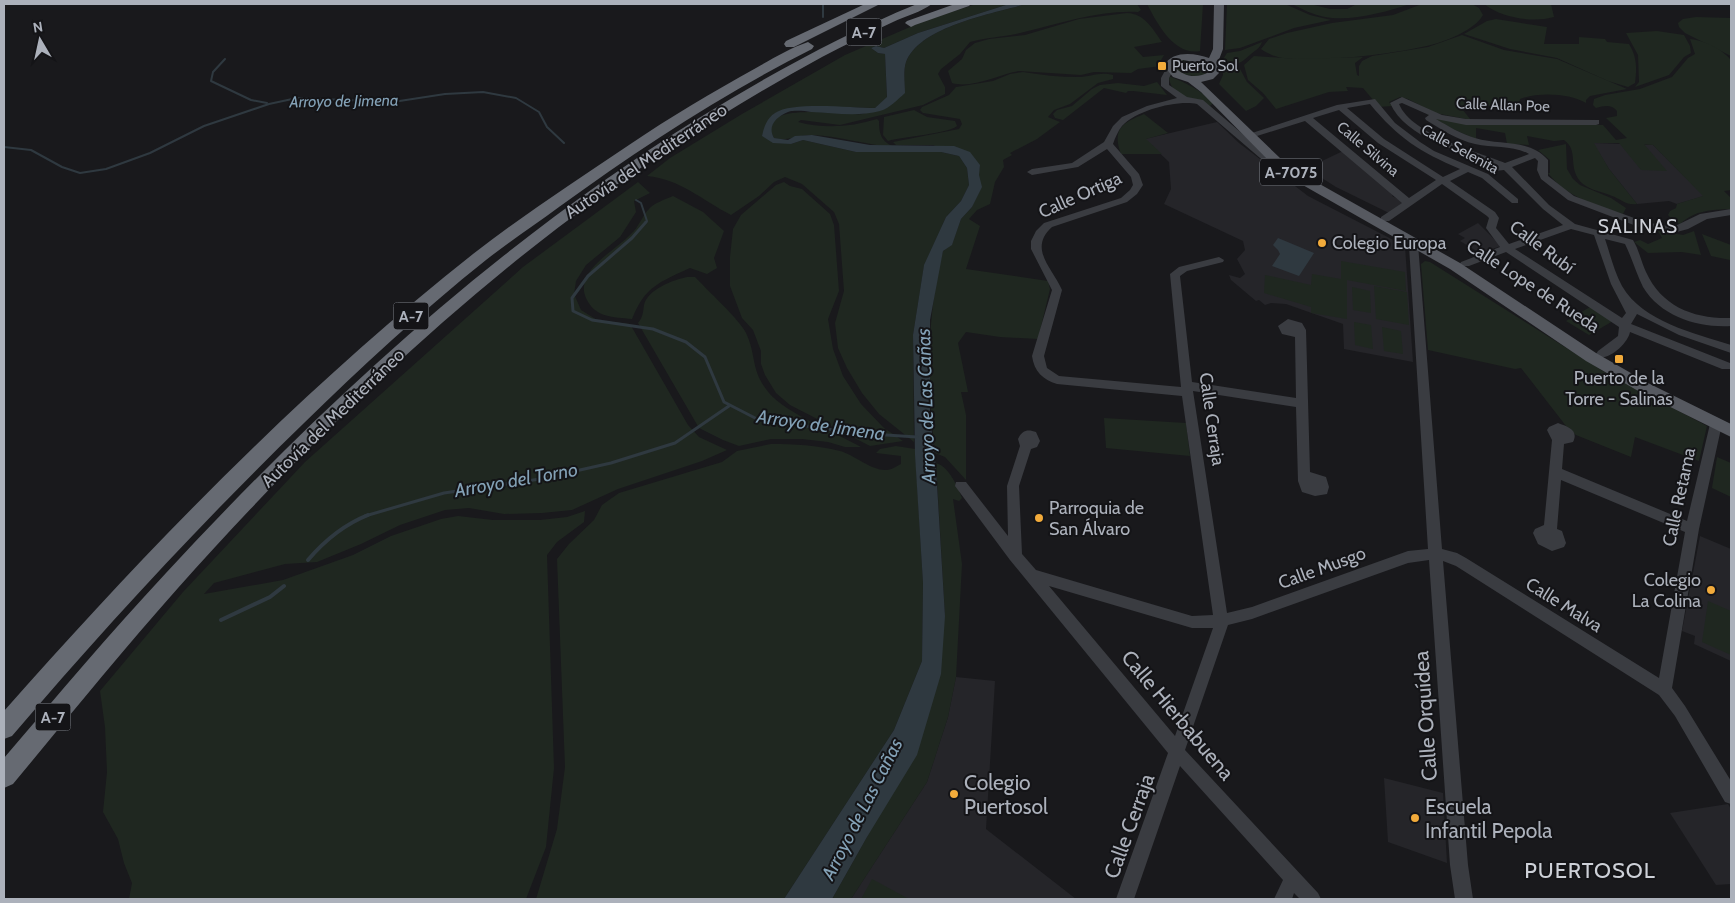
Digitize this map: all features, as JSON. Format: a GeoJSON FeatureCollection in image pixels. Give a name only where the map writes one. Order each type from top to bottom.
{"type":"FeatureCollection","features":[{"type":"Feature","properties":{"kind":"highway"},"geometry":{"type":"LineString","coordinates":[[388,334],[400,312],[433,284],[546,196],[601,157],[660,118],[761,58],[874,4]]}},
{"type":"Feature","properties":{"kind":"highway","name":"Autovía del Mediterráneo"},"geometry":{"type":"LineString","coordinates":[[4,728],[135,581],[215,498],[299,416],[388,334],[482,256],[665,126],[779,60],[897,4]]}},
{"type":"Feature","properties":{"kind":"highway","name":"Autovía del Mediterráneo"},"geometry":{"type":"LineString","coordinates":[[4,776],[103,658],[195,554],[290,457],[417,336],[514,255],[609,183],[723,108],[819,54],[926,4]]}},
{"type":"Feature","properties":{"kind":"highway"},"geometry":{"type":"LineString","coordinates":[[514,255],[548,240],[654,164],[771,92],[871,40],[965,4]]}},
{"type":"Feature","properties":{"kind":"main road"},"geometry":{"type":"LineString","coordinates":[[1170,69],[1171,62],[1175,59],[1196,58],[1208,50],[1210,4]]}},
{"type":"Feature","properties":{"kind":"main road"},"geometry":{"type":"LineString","coordinates":[[1191,79],[1202,79],[1212,70],[1218,49],[1219,4]]}},
{"type":"Feature","properties":{"kind":"main road"},"geometry":{"type":"LineString","coordinates":[[1196,58],[1212,70]]}},
{"type":"Feature","properties":{"kind":"main road","name":"A-7075"},"geometry":{"type":"LineString","coordinates":[[1170,69],[1178,75],[1191,79]]}},
{"type":"Feature","properties":{"kind":"main road","name":"Calle Lope de Rueda"},"geometry":{"type":"LineString","coordinates":[[1212,70],[1211,84],[1215,90],[1289,162],[1312,179],[1385,219],[1508,305],[1519,309],[1591,357],[1645,388],[1731,431]]}},
{"type":"Feature","properties":{"kind":"main road","name":"Calle Lope de Rueda"},"geometry":{"type":"LineString","coordinates":[[1191,79],[1205,90],[1281,165],[1325,194],[1410,238]]}},
{"type":"Feature","properties":{"kind":"main road","name":"Calle Lope de Rueda"},"geometry":{"type":"LineString","coordinates":[[1276,166],[1319,195],[1465,264],[1602,354],[1684,399],[1731,422]]}},
{"type":"Feature","properties":{"kind":"street","name":"Calle Lope de Rueda"},"geometry":{"type":"LineString","coordinates":[[1170,69],[1165,78],[1165,86],[1184,100],[1200,102],[1276,166]]}},
{"type":"Feature","properties":{"kind":"street","name":"Calle Ortiga"},"geometry":{"type":"LineString","coordinates":[[1032,172],[1075,165],[1108,144],[1120,123],[1132,115],[1184,100]]}},
{"type":"Feature","properties":{"kind":"street","name":"Calle Allan Poe"},"geometry":{"type":"LineString","coordinates":[[1571,226],[1548,209],[1504,166],[1438,140],[1405,118],[1394,106],[1394,103],[1402,100],[1440,117],[1466,122],[1596,122]]}},
{"type":"Feature","properties":{"kind":"street","name":"Calle Selenita"},"geometry":{"type":"LineString","coordinates":[[1257,132],[1340,107],[1372,101],[1392,125],[1417,144],[1431,153],[1485,176],[1515,201]]}},
{"type":"Feature","properties":{"kind":"street","name":"Calle Rubí"},"geometry":{"type":"LineString","coordinates":[[1340,107],[1381,141],[1491,214],[1494,218],[1491,228],[1507,248],[1626,326],[1726,366]]}},
{"type":"Feature","properties":{"kind":"street"},"geometry":{"type":"LineString","coordinates":[[1417,108],[1432,120],[1473,140],[1519,146],[1537,154],[1543,160],[1542,170],[1544,176],[1571,198],[1643,225],[1673,230],[1684,227],[1704,216],[1731,212]]}},
{"type":"Feature","properties":{"kind":"street","name":"Calle Silvina"},"geometry":{"type":"LineString","coordinates":[[1307,118],[1409,203]]}},
{"type":"Feature","properties":{"kind":"street","name":"Calle Ortiga"},"geometry":{"type":"LineString","coordinates":[[1108,144],[1136,176],[1138,185],[1134,192],[1124,200],[1048,225],[1042,229],[1036,240],[1039,262],[1054,280],[1057,290],[1038,356],[1039,365],[1046,375],[1057,380],[1187,389],[1302,403]]}},
{"type":"Feature","properties":{"kind":"street"},"geometry":{"type":"LineString","coordinates":[[1485,176],[1504,166],[1537,154]]}},
{"type":"Feature","properties":{"kind":"street"},"geometry":{"type":"LineString","coordinates":[[1385,219],[1443,181],[1468,169]]}},
{"type":"Feature","properties":{"kind":"street"},"geometry":{"type":"LineString","coordinates":[[1465,264],[1558,228],[1571,226],[1629,242],[1641,272],[1653,294],[1664,304],[1679,313],[1699,319],[1718,323],[1731,322]]}},
{"type":"Feature","properties":{"kind":"street"},"geometry":{"type":"LineString","coordinates":[[1598,233],[1616,285],[1632,313],[1626,320],[1623,338],[1602,354]]}},
{"type":"Feature","properties":{"kind":"street","name":"Calle Orquídea"},"geometry":{"type":"LineString","coordinates":[[1410,238],[1464,899]]}},
{"type":"Feature","properties":{"kind":"street","name":"Calle Cerraja"},"geometry":{"type":"LineString","coordinates":[[1126,899],[1178,753],[1221,621],[1187,389],[1174,279],[1175,274],[1182,269],[1219,260]]}},
{"type":"Feature","properties":{"kind":"street"},"geometry":{"type":"LineString","coordinates":[[1623,296],[1649,318],[1670,328],[1730,349]]}},
{"type":"Feature","properties":{"kind":"street"},"geometry":{"type":"LineString","coordinates":[[1300,330],[1304,481]]}},
{"type":"Feature","properties":{"kind":"street","name":"Calle Retama"},"geometry":{"type":"LineString","coordinates":[[1664,690],[1692,529],[1716,424]]}},
{"type":"Feature","properties":{"kind":"street"},"geometry":{"type":"LineString","coordinates":[[1550,531],[1558,439]]}},
{"type":"Feature","properties":{"kind":"street"},"geometry":{"type":"LineString","coordinates":[[1015,556],[1013,486],[1027,444]]}},
{"type":"Feature","properties":{"kind":"street"},"geometry":{"type":"LineString","coordinates":[[1555,472],[1692,529]]}},
{"type":"Feature","properties":{"kind":"street","name":"Calle Hierbabuena"},"geometry":{"type":"LineString","coordinates":[[961,486],[1015,556],[1157,725],[1178,753],[1312,899]]}},
{"type":"Feature","properties":{"kind":"street","name":"Calle Musgo"},"geometry":{"type":"LineString","coordinates":[[1031,575],[1192,622],[1204,623],[1221,621],[1252,613],[1408,557],[1436,554]]}},
{"type":"Feature","properties":{"kind":"street","name":"Calle Malva"},"geometry":{"type":"LineString","coordinates":[[1436,554],[1452,557],[1461,562],[1664,690]]}},
{"type":"Feature","properties":{"kind":"street"},"geometry":{"type":"LineString","coordinates":[[1664,690],[1680,711],[1731,796]]}},
{"type":"Feature","properties":{"kind":"street"},"geometry":{"type":"LineString","coordinates":[[1283,899],[1292,878]]}},
{"type":"Feature","properties":{"kind":"shaded area"},"geometry":{"type":"Polygon","coordinates":[[[976,4],[1009,4],[918,33],[884,48],[876,46],[871,48],[878,53],[885,54],[887,98],[875,108],[825,107],[775,113],[762,136],[791,144],[803,140],[856,152],[941,152],[959,156],[967,168],[969,185],[961,201],[946,217],[924,266],[913,335],[914,442],[879,414],[862,393],[838,348],[835,323],[844,291],[839,224],[834,212],[802,184],[785,177],[774,182],[759,196],[731,215],[670,181],[647,176],[670,158],[742,114],[845,55],[924,21],[976,4]]]}},
{"type":"Feature","properties":{"kind":"shaded area"},"geometry":{"type":"Polygon","coordinates":[[[1026,4],[1137,4],[1141,10],[1138,12],[1095,15],[1017,34],[970,42],[938,74],[945,87],[945,94],[923,105],[840,125],[801,120],[798,122],[818,126],[838,126],[877,119],[882,137],[894,147],[822,136],[807,135],[784,139],[774,138],[771,126],[776,118],[788,114],[822,112],[862,114],[884,105],[904,93],[906,62],[914,50],[926,39],[941,30],[959,23],[1026,4]]]}},
{"type":"Feature","properties":{"kind":"shaded area"},"geometry":{"type":"Polygon","coordinates":[[[1147,4],[1203,4],[1200,51],[1191,51],[1174,43],[1161,29],[1147,4]]]}},
{"type":"Feature","properties":{"kind":"shaded area"},"geometry":{"type":"Polygon","coordinates":[[[1227,4],[1285,4],[1310,15],[1331,20],[1294,28],[1240,48],[1225,50],[1227,4]]]}},
{"type":"Feature","properties":{"kind":"shaded area"},"geometry":{"type":"Polygon","coordinates":[[[1292,4],[1310,4],[1330,9],[1347,9],[1357,4],[1410,4],[1368,15],[1335,18],[1316,15],[1292,4]]]}},
{"type":"Feature","properties":{"kind":"shaded area"},"geometry":{"type":"Polygon","coordinates":[[[1422,4],[1472,4],[1479,8],[1483,15],[1473,26],[1449,39],[1414,49],[1367,56],[1298,59],[1282,58],[1261,49],[1269,39],[1287,33],[1332,23],[1393,15],[1422,4]]]}},
{"type":"Feature","properties":{"kind":"shaded area"},"geometry":{"type":"Polygon","coordinates":[[[1484,4],[1551,4],[1554,17],[1546,19],[1518,18],[1500,13],[1484,4]]]}},
{"type":"Feature","properties":{"kind":"shaded area"},"geometry":{"type":"Polygon","coordinates":[[[1127,13],[1143,19],[1162,42],[1134,47],[1143,57],[1164,55],[1160,62],[1161,66],[1138,69],[1131,73],[1094,72],[1081,75],[1019,71],[977,83],[952,83],[948,71],[962,59],[966,50],[975,43],[989,39],[1025,35],[1079,19],[1127,13]]]}},
{"type":"Feature","properties":{"kind":"shaded area"},"geometry":{"type":"Polygon","coordinates":[[[1696,17],[1731,18],[1731,56],[1685,33],[1679,27],[1678,23],[1683,19],[1696,17]]]}},
{"type":"Feature","properties":{"kind":"shaded area"},"geometry":{"type":"Polygon","coordinates":[[[1496,19],[1547,27],[1544,44],[1579,44],[1579,37],[1605,39],[1607,42],[1629,44],[1634,53],[1636,63],[1635,83],[1628,87],[1608,81],[1557,58],[1510,49],[1464,34],[1487,21],[1496,19]]]}},
{"type":"Feature","properties":{"kind":"shaded area"},"geometry":{"type":"Polygon","coordinates":[[[1657,31],[1684,35],[1690,46],[1691,53],[1684,57],[1669,75],[1635,87],[1639,82],[1638,55],[1626,33],[1657,31]]]}},
{"type":"Feature","properties":{"kind":"shaded area"},"geometry":{"type":"Polygon","coordinates":[[[1462,35],[1504,50],[1557,59],[1627,89],[1590,96],[1586,103],[1562,95],[1536,95],[1520,99],[1519,103],[1462,109],[1471,120],[1435,113],[1408,99],[1400,97],[1389,102],[1392,106],[1379,107],[1363,88],[1346,87],[1348,91],[1329,92],[1276,109],[1263,93],[1248,80],[1244,65],[1254,56],[1297,59],[1363,57],[1355,63],[1357,75],[1359,76],[1359,66],[1362,61],[1372,56],[1428,47],[1462,35]]]}},
{"type":"Feature","properties":{"kind":"shaded area"},"geometry":{"type":"Polygon","coordinates":[[[1690,39],[1707,43],[1727,56],[1731,60],[1731,190],[1724,191],[1731,198],[1731,209],[1697,213],[1680,224],[1675,222],[1668,215],[1670,211],[1676,208],[1677,204],[1703,196],[1653,145],[1644,144],[1667,171],[1641,170],[1619,143],[1594,143],[1609,169],[1637,204],[1630,204],[1583,184],[1575,172],[1573,155],[1569,144],[1564,140],[1554,141],[1527,136],[1529,145],[1507,144],[1505,133],[1476,128],[1476,139],[1426,114],[1476,124],[1603,125],[1616,140],[1627,138],[1606,118],[1617,116],[1617,111],[1610,106],[1596,108],[1593,105],[1594,99],[1605,95],[1640,89],[1672,77],[1688,58],[1695,54],[1690,39]]]}},
{"type":"Feature","properties":{"kind":"shaded area"},"geometry":{"type":"Polygon","coordinates":[[[1262,42],[1258,49],[1238,64],[1222,61],[1227,53],[1240,51],[1262,42]]]}},
{"type":"Feature","properties":{"kind":"shaded area"},"geometry":{"type":"Polygon","coordinates":[[[1181,60],[1203,63],[1209,71],[1199,76],[1180,73],[1174,65],[1181,60]]]}},
{"type":"Feature","properties":{"kind":"shaded area"},"geometry":{"type":"Polygon","coordinates":[[[1222,65],[1240,69],[1247,82],[1264,98],[1256,106],[1246,111],[1219,84],[1223,75],[1222,65]]]}},
{"type":"Feature","properties":{"kind":"shaded area"},"geometry":{"type":"Polygon","coordinates":[[[1023,72],[1071,77],[1108,74],[1113,75],[1113,79],[1098,83],[1070,104],[1054,110],[1048,117],[1060,122],[1037,139],[1010,153],[1012,155],[1003,160],[1004,167],[995,182],[990,204],[977,210],[969,219],[980,226],[966,269],[1048,281],[1050,289],[1038,339],[1000,337],[966,332],[958,343],[968,392],[961,392],[966,415],[966,480],[945,457],[935,453],[930,402],[931,326],[937,276],[943,251],[952,244],[961,219],[972,207],[980,165],[933,145],[896,145],[893,142],[959,129],[962,124],[960,119],[923,113],[920,110],[922,107],[949,95],[956,87],[993,81],[1010,74],[1023,72]]]}},
{"type":"Feature","properties":{"kind":"shaded area"},"geometry":{"type":"Polygon","coordinates":[[[1169,76],[1193,87],[1213,103],[1210,106],[1184,97],[1173,88],[1169,76]]]}},
{"type":"Feature","properties":{"kind":"shaded area"},"geometry":{"type":"Polygon","coordinates":[[[1157,82],[1167,95],[1133,91],[1126,93],[1104,88],[1063,120],[1055,118],[1053,114],[1057,110],[1072,106],[1092,89],[1100,85],[1118,83],[1144,86],[1157,82]]]}},
{"type":"Feature","properties":{"kind":"shaded area"},"geometry":{"type":"Polygon","coordinates":[[[914,110],[927,117],[955,121],[957,126],[935,133],[888,141],[883,135],[884,117],[914,110]]]}},
{"type":"Feature","properties":{"kind":"shaded area"},"geometry":{"type":"Polygon","coordinates":[[[1144,114],[1168,133],[1146,139],[1162,154],[1121,154],[1118,138],[1121,128],[1144,114]]]}},
{"type":"Feature","properties":{"kind":"shaded area","name":"Colegio Europa"},"geometry":{"type":"Polygon","coordinates":[[[1217,122],[1239,143],[1308,196],[1405,246],[1413,362],[1344,349],[1343,324],[1286,304],[1271,303],[1265,305],[1259,300],[1256,301],[1231,280],[1229,275],[1240,278],[1245,274],[1237,259],[1245,250],[1243,241],[1164,204],[1171,189],[1169,162],[1145,139],[1217,122]]]}},
{"type":"Feature","properties":{"kind":"shaded area"},"geometry":{"type":"Polygon","coordinates":[[[1593,143],[1653,145],[1704,196],[1677,204],[1669,201],[1637,204],[1609,169],[1593,143]]]}},
{"type":"Feature","properties":{"kind":"shaded area"},"geometry":{"type":"Polygon","coordinates":[[[1566,144],[1567,169],[1573,179],[1580,185],[1611,198],[1626,208],[1623,214],[1582,199],[1564,188],[1548,173],[1550,173],[1550,160],[1538,150],[1566,144]]]}},
{"type":"Feature","properties":{"kind":"shaded area"},"geometry":{"type":"Polygon","coordinates":[[[1343,151],[1394,194],[1392,196],[1404,202],[1389,213],[1336,187],[1303,166],[1319,160],[1322,161],[1343,151]]]}},
{"type":"Feature","properties":{"kind":"shaded area"},"geometry":{"type":"Polygon","coordinates":[[[638,182],[650,193],[634,201],[636,212],[620,237],[586,265],[576,281],[574,294],[581,310],[597,320],[630,324],[688,425],[699,437],[727,450],[702,461],[618,489],[572,510],[504,514],[469,508],[445,510],[400,525],[317,562],[285,564],[214,583],[204,594],[283,580],[353,555],[391,536],[441,519],[458,516],[493,520],[540,520],[567,517],[585,511],[584,522],[557,542],[547,555],[554,768],[546,847],[526,899],[129,899],[132,883],[124,863],[118,839],[103,812],[107,772],[105,727],[100,691],[183,592],[305,462],[523,267],[638,182]]]}},
{"type":"Feature","properties":{"kind":"shaded area"},"geometry":{"type":"Polygon","coordinates":[[[784,182],[790,186],[802,189],[830,214],[834,225],[839,291],[828,319],[833,349],[843,376],[861,404],[884,428],[903,441],[870,446],[790,405],[776,393],[765,375],[761,364],[761,351],[753,330],[742,318],[730,286],[730,257],[733,229],[741,215],[776,185],[784,182]]]}},
{"type":"Feature","properties":{"kind":"shaded area"},"geometry":{"type":"Polygon","coordinates":[[[673,196],[703,212],[724,231],[714,258],[717,268],[707,274],[690,268],[655,286],[642,299],[632,319],[611,317],[600,313],[590,305],[586,298],[584,288],[591,270],[634,231],[651,207],[673,196]]]}},
{"type":"Feature","properties":{"kind":"shaded area"},"geometry":{"type":"Polygon","coordinates":[[[1478,223],[1501,246],[1480,253],[1460,241],[1465,238],[1458,234],[1478,223]]]}},
{"type":"Feature","properties":{"kind":"shaded area"},"geometry":{"type":"Polygon","coordinates":[[[1658,231],[1683,235],[1694,231],[1701,255],[1682,252],[1648,253],[1634,242],[1640,240],[1648,244],[1662,238],[1658,231]]]}},
{"type":"Feature","properties":{"kind":"shaded area"},"geometry":{"type":"Polygon","coordinates":[[[1702,234],[1731,245],[1730,260],[1711,256],[1702,234]]]}},
{"type":"Feature","properties":{"kind":"shaded area"},"geometry":{"type":"Polygon","coordinates":[[[1341,261],[1405,272],[1406,291],[1347,280],[1347,319],[1311,313],[1311,307],[1264,293],[1265,275],[1311,285],[1312,274],[1341,279],[1341,261]]]}},
{"type":"Feature","properties":{"kind":"shaded area"},"geometry":{"type":"Polygon","coordinates":[[[1425,261],[1430,262],[1603,371],[1707,426],[1699,461],[1635,437],[1631,457],[1576,435],[1566,426],[1521,368],[1515,369],[1428,350],[1421,264],[1425,261]]]}},
{"type":"Feature","properties":{"kind":"shaded area"},"geometry":{"type":"Polygon","coordinates":[[[687,277],[695,277],[731,313],[743,328],[749,341],[756,370],[769,393],[787,408],[861,447],[845,447],[828,442],[802,439],[771,439],[739,446],[699,428],[638,323],[642,317],[646,299],[650,294],[668,283],[687,277]]]}},
{"type":"Feature","properties":{"kind":"shaded area"},"geometry":{"type":"Polygon","coordinates":[[[1374,286],[1407,292],[1409,325],[1376,319],[1374,286]]]}},
{"type":"Feature","properties":{"kind":"shaded area"},"geometry":{"type":"Polygon","coordinates":[[[1352,287],[1370,291],[1371,313],[1353,310],[1352,287]]]}},
{"type":"Feature","properties":{"kind":"shaded area"},"geometry":{"type":"Polygon","coordinates":[[[1590,307],[1613,321],[1589,335],[1566,321],[1590,307]]]}},
{"type":"Feature","properties":{"kind":"shaded area"},"geometry":{"type":"Polygon","coordinates":[[[1354,322],[1371,325],[1373,349],[1355,345],[1354,322]]]}},
{"type":"Feature","properties":{"kind":"shaded area"},"geometry":{"type":"Polygon","coordinates":[[[1382,327],[1401,331],[1403,354],[1384,351],[1382,327]]]}},
{"type":"Feature","properties":{"kind":"shaded area"},"geometry":{"type":"Polygon","coordinates":[[[1104,418],[1186,423],[1190,456],[1106,448],[1104,418]]]}},
{"type":"Feature","properties":{"kind":"shaded area"},"geometry":{"type":"Polygon","coordinates":[[[771,444],[806,445],[840,451],[881,470],[892,469],[901,464],[901,456],[876,453],[880,449],[896,446],[915,449],[923,583],[922,661],[894,730],[784,899],[536,899],[557,829],[565,767],[557,559],[569,544],[594,520],[602,505],[619,493],[722,462],[737,451],[771,444]]]}},
{"type":"Feature","properties":{"kind":"shaded area"},"geometry":{"type":"Polygon","coordinates":[[[1717,457],[1731,463],[1731,497],[1712,488],[1717,457]]]}},
{"type":"Feature","properties":{"kind":"shaded area"},"geometry":{"type":"Polygon","coordinates":[[[936,463],[949,472],[962,498],[959,501],[953,499],[962,564],[956,677],[948,717],[927,782],[851,899],[832,899],[867,837],[945,616],[936,463]]]}},
{"type":"Feature","properties":{"kind":"shaded area","name":"Colegio La Colina"},"geometry":{"type":"Polygon","coordinates":[[[1700,536],[1731,549],[1731,661],[1694,644],[1695,636],[1682,631],[1700,536]]]}},
{"type":"Feature","properties":{"kind":"shaded area"},"geometry":{"type":"Polygon","coordinates":[[[1708,601],[1731,611],[1731,655],[1702,642],[1708,601]]]}},
{"type":"Feature","properties":{"kind":"shaded area","name":"Colegio Puertosol"},"geometry":{"type":"Polygon","coordinates":[[[956,677],[995,681],[986,829],[1076,899],[851,899],[927,782],[948,717],[956,677]]]}},
{"type":"Feature","properties":{"kind":"shaded area","name":"Escuela Infantil Pepola"},"geometry":{"type":"Polygon","coordinates":[[[1384,778],[1443,793],[1447,863],[1388,842],[1384,778]]]}},
{"type":"Feature","properties":{"kind":"shaded area"},"geometry":{"type":"Polygon","coordinates":[[[1728,804],[1731,809],[1731,884],[1716,885],[1670,813],[1728,804]]]}},
{"type":"Feature","properties":{"kind":"shaded area"},"geometry":{"type":"Polygon","coordinates":[[[872,879],[909,899],[861,899],[872,879]]]}},
{"type":"Feature","properties":{"kind":"water","name":"Arroyo de Las Cañas"},"geometry":{"type":"Polygon","coordinates":[[[1009,4],[1026,4],[959,23],[941,30],[926,39],[914,50],[906,62],[904,73],[905,93],[884,110],[854,114],[790,111],[776,119],[772,126],[774,138],[788,140],[795,136],[812,135],[870,145],[954,146],[970,152],[980,165],[979,175],[982,187],[972,207],[961,219],[952,245],[943,251],[930,320],[930,415],[936,468],[945,616],[941,674],[917,755],[832,899],[784,899],[894,730],[922,661],[923,583],[915,455],[913,335],[924,265],[946,217],[961,201],[969,185],[967,168],[959,156],[941,152],[856,152],[803,140],[791,144],[773,143],[762,136],[770,117],[783,109],[808,106],[875,108],[887,97],[885,54],[878,53],[871,48],[876,46],[884,48],[918,33],[1009,4]]]}},
{"type":"Feature","properties":{"kind":"water"},"geometry":{"type":"Polygon","coordinates":[[[1278,238],[1314,253],[1299,276],[1272,266],[1280,254],[1273,245],[1278,238]]]}},
{"type":"Feature","properties":{"kind":"waterway"},"geometry":{"type":"LineString","coordinates":[[823,4],[823,17]]}},
{"type":"Feature","properties":{"kind":"waterway"},"geometry":{"type":"LineString","coordinates":[[225,59],[213,72],[211,81],[251,100],[267,103]]}},
{"type":"Feature","properties":{"kind":"waterway","name":"Arroyo de Jimena"},"geometry":{"type":"LineString","coordinates":[[4,147],[31,150],[62,167],[80,173],[106,169],[150,153],[204,126],[269,104],[297,98],[393,102],[445,94],[483,92],[516,98],[539,112],[547,127],[564,143]]}},
{"type":"Feature","properties":{"kind":"waterway","name":"Arroyo de Jimena"},"geometry":{"type":"LineString","coordinates":[[636,200],[641,203],[646,222]]}},
{"type":"Feature","properties":{"kind":"waterway","name":"Arroyo de Jimena"},"geometry":{"type":"LineString","coordinates":[[646,222],[632,238],[588,276],[572,298],[573,311],[592,320],[653,329],[686,342],[705,357],[724,402],[757,419],[855,433],[917,437]]}},
{"type":"Feature","properties":{"kind":"waterway","name":"Arroyo del Torno"},"geometry":{"type":"LineString","coordinates":[[367,515],[444,493],[540,479],[611,463],[675,443],[729,406]]}},
{"type":"Feature","properties":{"kind":"waterway","name":"Arroyo del Torno"},"geometry":{"type":"LineString","coordinates":[[308,560],[335,534],[350,523],[367,515]]}},
{"type":"Feature","properties":{"kind":"waterway","name":"Arroyo del Torno"},"geometry":{"type":"LineString","coordinates":[[221,620],[270,597],[284,586]]}},
{"type":"Feature","properties":{"kind":"place","name":"Puerto Sol"},"geometry":{"type":"Point","coordinates":[1162,66]}},
{"type":"Feature","properties":{"kind":"place","name":"Colegio Europa"},"geometry":{"type":"Point","coordinates":[1322,243]}},
{"type":"Feature","properties":{"kind":"place","name":"Puerto de la Torre - Salinas"},"geometry":{"type":"Point","coordinates":[1619,359]}},
{"type":"Feature","properties":{"kind":"place","name":"Parroquia de San Álvaro"},"geometry":{"type":"Point","coordinates":[1039,518]}},
{"type":"Feature","properties":{"kind":"place","name":"Colegio La Colina"},"geometry":{"type":"Point","coordinates":[1711,590]}},
{"type":"Feature","properties":{"kind":"place","name":"Colegio Puertosol"},"geometry":{"type":"Point","coordinates":[954,794]}},
{"type":"Feature","properties":{"kind":"place","name":"Escuela Infantil Pepola"},"geometry":{"type":"Point","coordinates":[1415,818]}},
{"type":"Feature","properties":{"kind":"district","name":"SALINAS"},"geometry":{"type":"Point","coordinates":[1638,226]}},
{"type":"Feature","properties":{"kind":"district","name":"PUERTOSOL"},"geometry":{"type":"Point","coordinates":[1590,870]}}]}
